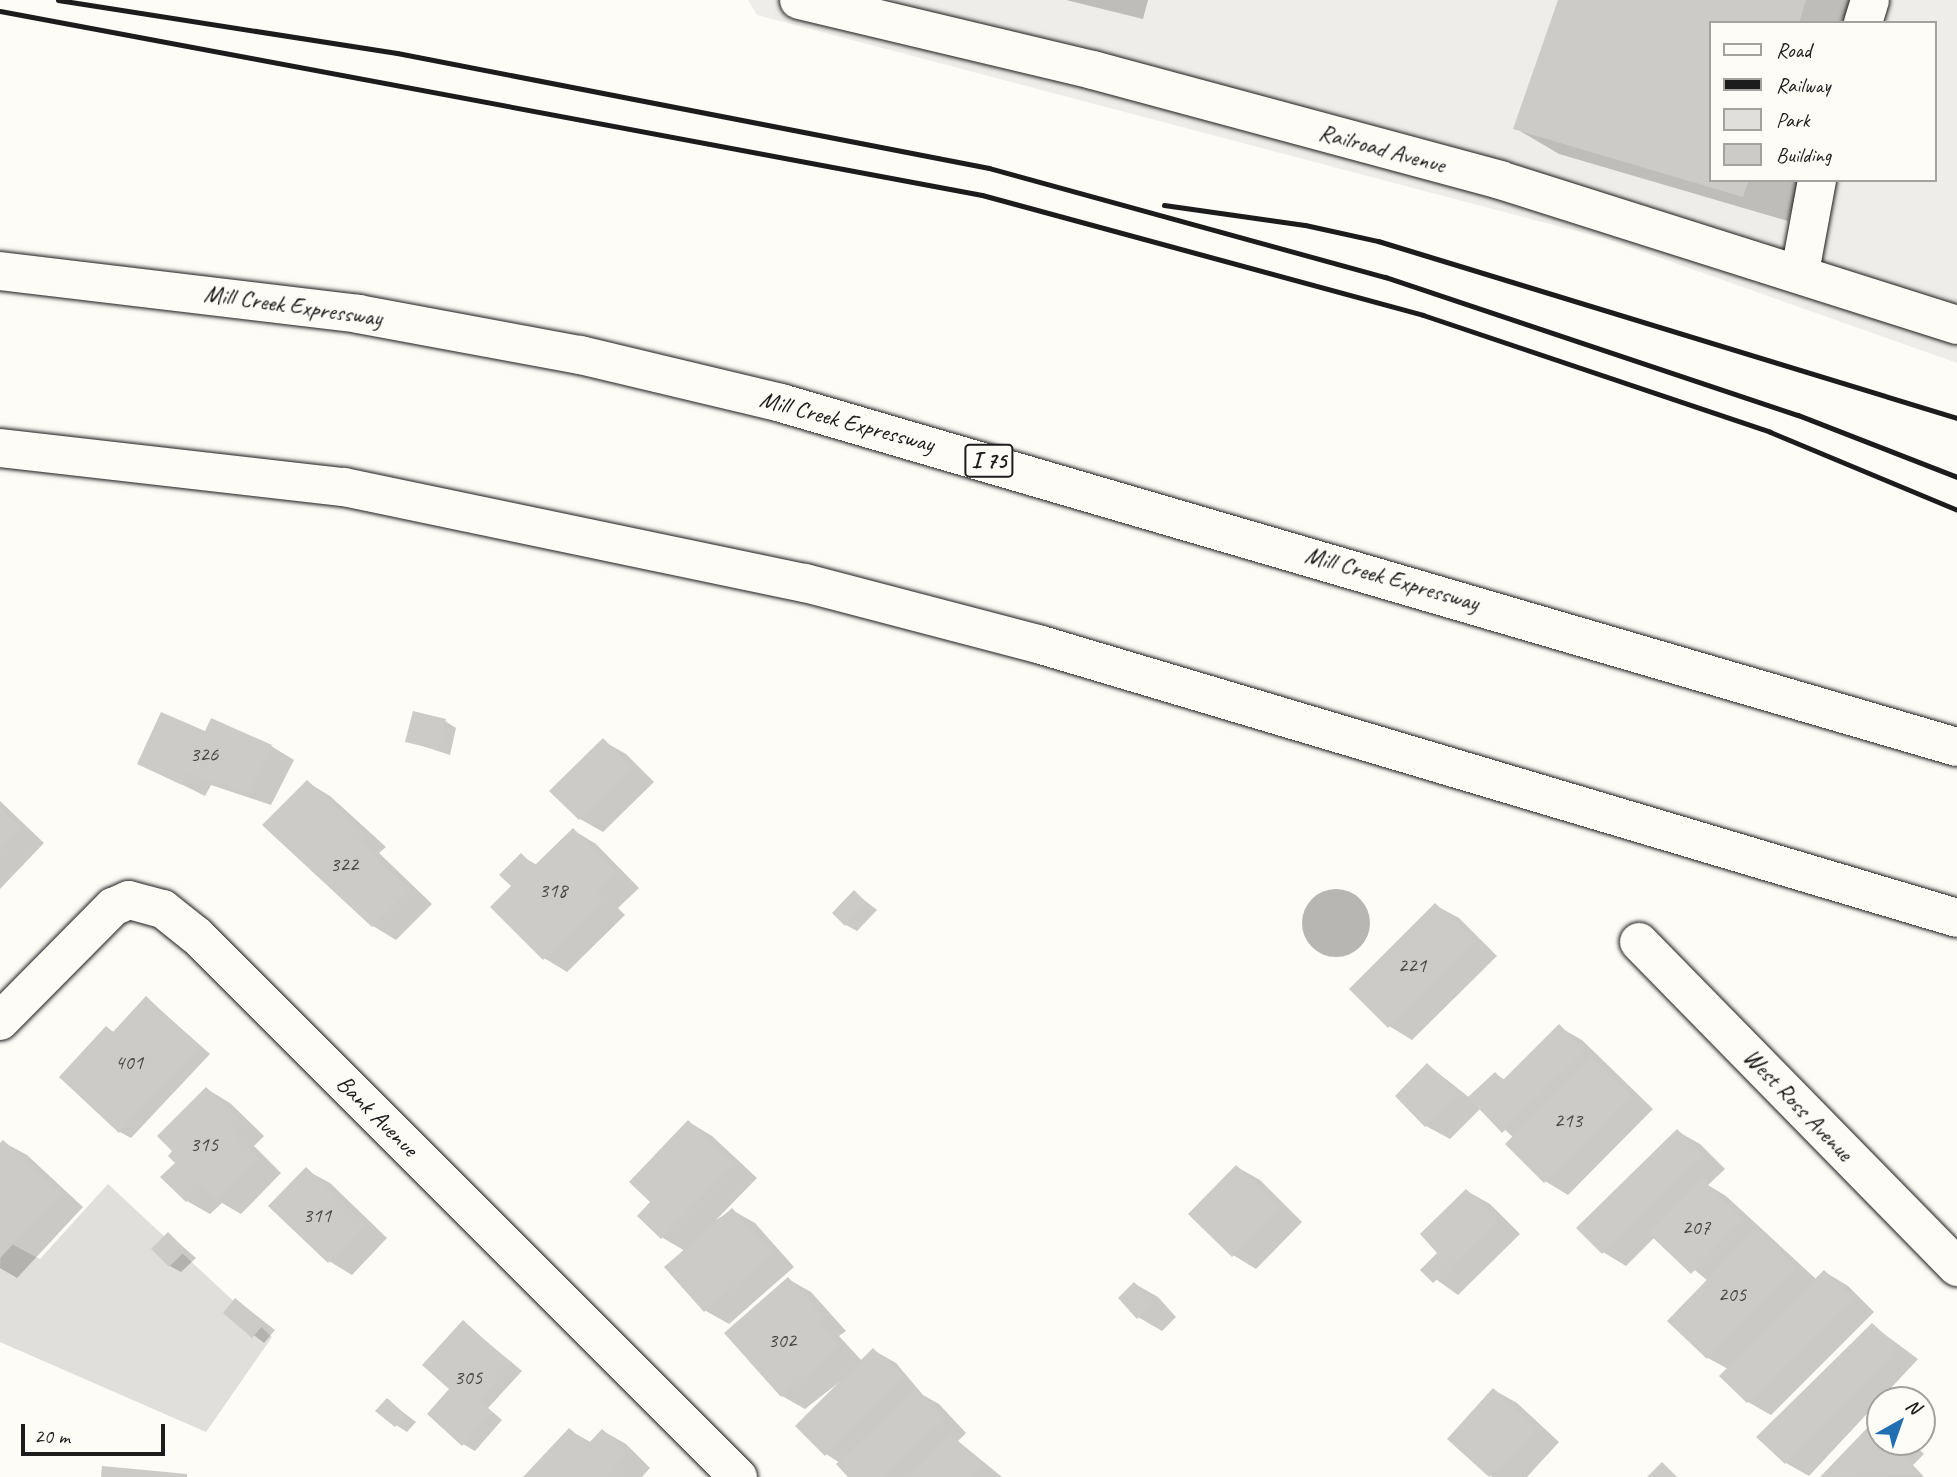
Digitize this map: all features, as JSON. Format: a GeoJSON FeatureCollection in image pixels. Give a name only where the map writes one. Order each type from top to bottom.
{"type":"FeatureCollection","features":[{"type":"Feature","properties":{"kind":"main road","name":"Railroad Avenue"},"geometry":{"type":"LineString","coordinates":[[799,0],[1093,71],[1500,180],[1800,272],[1957,325]]}},
{"type":"Feature","properties":{"kind":"main road"},"geometry":{"type":"LineString","coordinates":[[1864,21],[1870,0]]}},
{"type":"Feature","properties":{"kind":"main road"},"geometry":{"type":"LineString","coordinates":[[1800,272],[1817,182]]}},
{"type":"Feature","properties":{"kind":"main road","name":"Mill Creek Expressway"},"geometry":{"type":"LineString","coordinates":[[0,271],[358,314],[580,355],[780,403],[1957,747]]}},
{"type":"Feature","properties":{"kind":"main road"},"geometry":{"type":"LineString","coordinates":[[0,448],[344,487],[805,583],[1038,644],[1957,918]]}},
{"type":"Feature","properties":{"kind":"main road","name":"Bank Avenue"},"geometry":{"type":"LineString","coordinates":[[0,1021],[113,907],[129,900],[163,909],[197,936],[738,1477]]}},
{"type":"Feature","properties":{"kind":"main road","name":"West Ross Avenue"},"geometry":{"type":"LineString","coordinates":[[1639,942],[1957,1267]]}},
{"type":"Feature","properties":{"kind":"shaded area"},"geometry":{"type":"Polygon","coordinates":[[[748,0],[1957,0],[1957,363],[1607,239],[757,15],[748,0]]]}},
{"type":"Feature","properties":{"kind":"shaded area"},"geometry":{"type":"Polygon","coordinates":[[[1336,889],[1349,892],[1360,899],[1367,910],[1370,923],[1367,936],[1360,947],[1349,954],[1336,957],[1323,954],[1312,947],[1305,936],[1302,923],[1305,910],[1312,899],[1323,892],[1336,889]]]}},
{"type":"Feature","properties":{"kind":"green space"},"geometry":{"type":"Polygon","coordinates":[[[108,1184],[272,1337],[206,1432],[0,1342],[0,1238],[40,1259],[108,1184]]]}},
{"type":"Feature","properties":{"kind":"building"},"geometry":{"type":"Polygon","coordinates":[[[1558,0],[1806,0],[1800,21],[1708,21],[1708,182],[1748,182],[1743,197],[1513,129],[1558,0]]]}},
{"type":"Feature","properties":{"kind":"building"},"geometry":{"type":"Polygon","coordinates":[[[413,711],[446,719],[439,750],[405,742],[413,711]]]}},
{"type":"Feature","properties":{"kind":"building"},"geometry":{"type":"Polygon","coordinates":[[[161,712],[205,731],[211,718],[272,745],[248,793],[187,773],[182,785],[137,764],[161,712]]]}},
{"type":"Feature","properties":{"kind":"building"},"geometry":{"type":"Polygon","coordinates":[[[603,738],[632,768],[579,820],[549,791],[603,738]]]}},
{"type":"Feature","properties":{"kind":"building"},"geometry":{"type":"Polygon","coordinates":[[[307,780],[364,833],[357,839],[410,890],[372,927],[262,825],[307,780]]]}},
{"type":"Feature","properties":{"kind":"building"},"geometry":{"type":"Polygon","coordinates":[[[0,808],[21,828],[0,851],[0,808]]]}},
{"type":"Feature","properties":{"kind":"building"},"geometry":{"type":"Polygon","coordinates":[[[573,828],[617,873],[596,894],[603,901],[543,960],[490,907],[511,886],[499,875],[521,853],[534,866],[573,828]]]}},
{"type":"Feature","properties":{"kind":"building"},"geometry":{"type":"Polygon","coordinates":[[[854,890],[867,903],[845,926],[832,913],[854,890]]]}},
{"type":"Feature","properties":{"kind":"building"},"geometry":{"type":"Polygon","coordinates":[[[1435,903],[1475,941],[1388,1028],[1349,989],[1435,903]]]}},
{"type":"Feature","properties":{"kind":"building"},"geometry":{"type":"Polygon","coordinates":[[[146,996],[199,1047],[119,1133],[59,1077],[106,1026],[113,1032],[146,996]]]}},
{"type":"Feature","properties":{"kind":"building"},"geometry":{"type":"Polygon","coordinates":[[[1559,1024],[1585,1051],[1502,1133],[1468,1097],[1495,1072],[1503,1080],[1559,1024]]]}},
{"type":"Feature","properties":{"kind":"building"},"geometry":{"type":"Polygon","coordinates":[[[1591,1057],[1630,1095],[1544,1183],[1505,1144],[1591,1057]]]}},
{"type":"Feature","properties":{"kind":"building"},"geometry":{"type":"Polygon","coordinates":[[[1427,1063],[1459,1094],[1425,1127],[1395,1096],[1427,1063]]]}},
{"type":"Feature","properties":{"kind":"building"},"geometry":{"type":"Polygon","coordinates":[[[206,1087],[242,1122],[232,1132],[259,1158],[216,1202],[202,1186],[186,1202],[160,1177],[175,1163],[168,1156],[172,1151],[157,1136],[206,1087]]]}},
{"type":"Feature","properties":{"kind":"building"},"geometry":{"type":"Polygon","coordinates":[[[688,1120],[734,1164],[661,1239],[637,1216],[650,1202],[629,1182],[688,1120]]]}},
{"type":"Feature","properties":{"kind":"building"},"geometry":{"type":"Polygon","coordinates":[[[1677,1129],[1703,1155],[1602,1254],[1576,1228],[1677,1129]]]}},
{"type":"Feature","properties":{"kind":"building"},"geometry":{"type":"Polygon","coordinates":[[[3,1140],[61,1193],[0,1258],[0,1143],[3,1140]]]}},
{"type":"Feature","properties":{"kind":"building"},"geometry":{"type":"Polygon","coordinates":[[[1236,1165],[1280,1207],[1232,1257],[1188,1214],[1236,1165]]]}},
{"type":"Feature","properties":{"kind":"building"},"geometry":{"type":"Polygon","coordinates":[[[306,1167],[365,1224],[328,1263],[268,1206],[306,1167]]]}},
{"type":"Feature","properties":{"kind":"building"},"geometry":{"type":"Polygon","coordinates":[[[1702,1180],[1743,1219],[1691,1274],[1649,1234],[1702,1180]]]}},
{"type":"Feature","properties":{"kind":"building"},"geometry":{"type":"Polygon","coordinates":[[[1466,1189],[1498,1220],[1433,1283],[1420,1270],[1437,1253],[1420,1234],[1466,1189]]]}},
{"type":"Feature","properties":{"kind":"building"},"geometry":{"type":"Polygon","coordinates":[[[732,1208],[772,1253],[704,1312],[664,1267],[732,1208]]]}},
{"type":"Feature","properties":{"kind":"building"},"geometry":{"type":"Polygon","coordinates":[[[1757,1228],[1796,1267],[1707,1359],[1667,1321],[1757,1228]]]}},
{"type":"Feature","properties":{"kind":"building"},"geometry":{"type":"Polygon","coordinates":[[[168,1232],[186,1250],[169,1267],[151,1249],[168,1232]]]}},
{"type":"Feature","properties":{"kind":"building"},"geometry":{"type":"Polygon","coordinates":[[[1824,1270],[1852,1297],[1747,1403],[1719,1376],[1824,1270]]]}},
{"type":"Feature","properties":{"kind":"building"},"geometry":{"type":"Polygon","coordinates":[[[788,1277],[824,1317],[817,1322],[839,1346],[781,1397],[724,1333],[788,1277]]]}},
{"type":"Feature","properties":{"kind":"building"},"geometry":{"type":"Polygon","coordinates":[[[1134,1282],[1154,1302],[1137,1319],[1118,1298],[1134,1282]]]}},
{"type":"Feature","properties":{"kind":"building"},"geometry":{"type":"Polygon","coordinates":[[[235,1298],[265,1323],[252,1338],[223,1313],[235,1298]]]}},
{"type":"Feature","properties":{"kind":"building"},"geometry":{"type":"Polygon","coordinates":[[[463,1320],[511,1364],[478,1401],[492,1413],[462,1446],[427,1414],[449,1389],[422,1365],[463,1320]]]}},
{"type":"Feature","properties":{"kind":"building"},"geometry":{"type":"Polygon","coordinates":[[[1872,1323],[1896,1345],[1889,1357],[1785,1464],[1756,1437],[1872,1323]]]}},
{"type":"Feature","properties":{"kind":"building"},"geometry":{"type":"Polygon","coordinates":[[[873,1348],[903,1378],[825,1456],[795,1426],[873,1348]]]}},
{"type":"Feature","properties":{"kind":"building"},"geometry":{"type":"Polygon","coordinates":[[[1493,1388],[1537,1428],[1489,1477],[1447,1439],[1493,1388]]]}},
{"type":"Feature","properties":{"kind":"building"},"geometry":{"type":"Polygon","coordinates":[[[915,1389],[944,1419],[883,1477],[848,1477],[836,1464],[915,1389]]]}},
{"type":"Feature","properties":{"kind":"building"},"geometry":{"type":"Polygon","coordinates":[[[387,1398],[406,1415],[395,1427],[375,1411],[387,1398]]]}},
{"type":"Feature","properties":{"kind":"building"},"geometry":{"type":"Polygon","coordinates":[[[569,1428],[588,1444],[602,1429],[628,1453],[612,1471],[618,1477],[523,1477],[569,1428]]]}},
{"type":"Feature","properties":{"kind":"building"},"geometry":{"type":"Polygon","coordinates":[[[1866,1429],[1866,1456],[1905,1456],[1903,1458],[1919,1474],[1820,1477],[1866,1429]]]}},
{"type":"Feature","properties":{"kind":"building"},"geometry":{"type":"Polygon","coordinates":[[[950,1435],[982,1464],[970,1477],[910,1477],[950,1435]]]}},
{"type":"Feature","properties":{"kind":"building"},"geometry":{"type":"Polygon","coordinates":[[[1662,1462],[1677,1477],[1647,1477],[1662,1462]]]}},
{"type":"Feature","properties":{"kind":"building"},"geometry":{"type":"Polygon","coordinates":[[[102,1466],[187,1474],[187,1477],[101,1477],[102,1466]]]}},
{"type":"Feature","properties":{"kind":"railway"},"geometry":{"type":"LineString","coordinates":[[58,0],[397,53],[989,168],[1385,277],[1798,415],[1957,477]]}},
{"type":"Feature","properties":{"kind":"railway"},"geometry":{"type":"LineString","coordinates":[[0,11],[982,195],[1423,315],[1770,432],[1957,510]]}},
{"type":"Feature","properties":{"kind":"railway"},"geometry":{"type":"LineString","coordinates":[[1164,205],[1305,225],[1378,241],[1957,418]]}}]}
